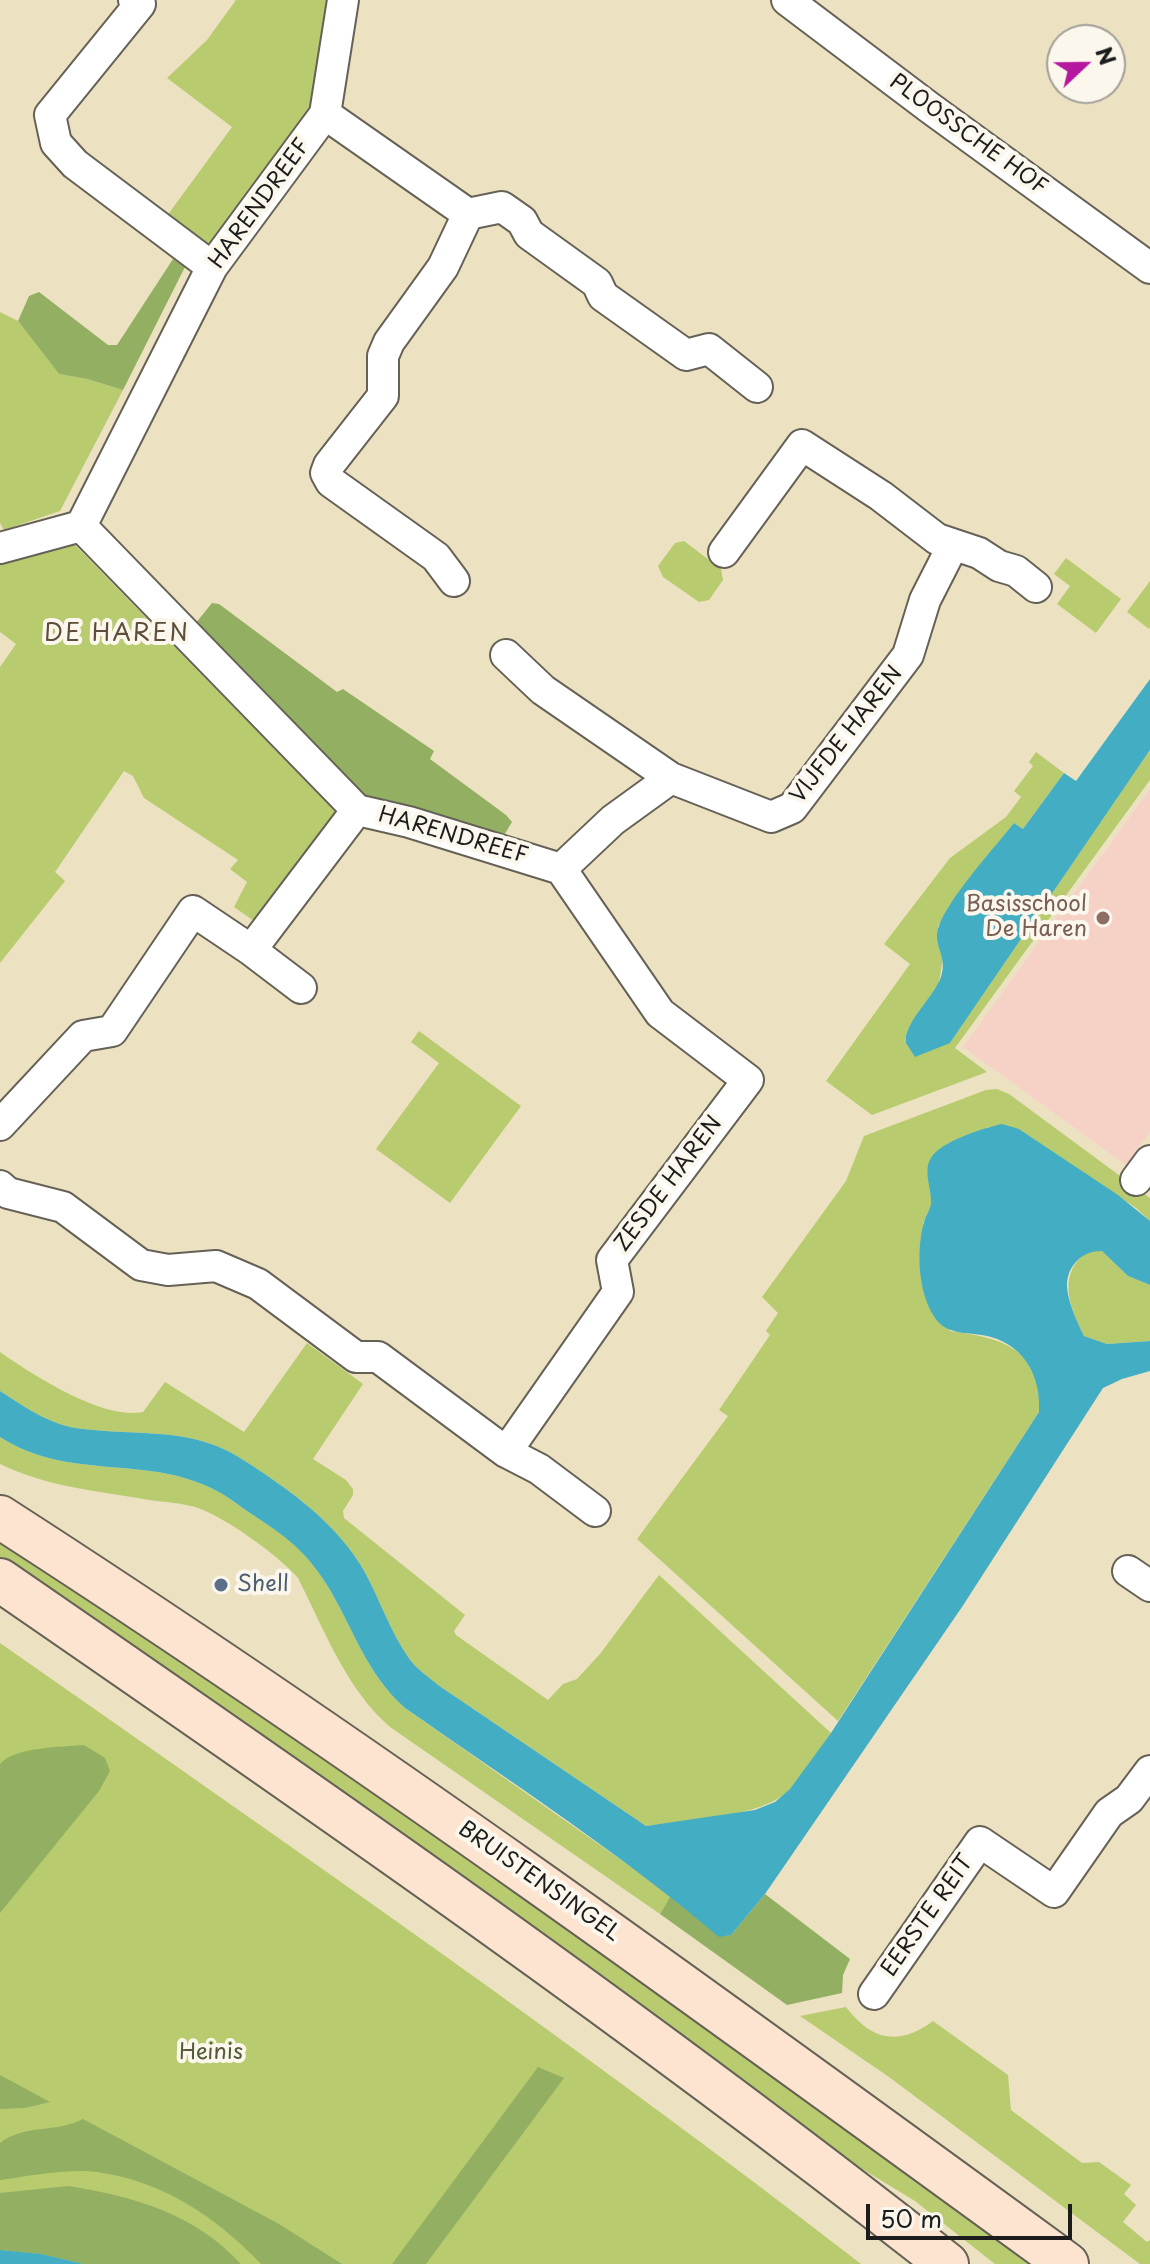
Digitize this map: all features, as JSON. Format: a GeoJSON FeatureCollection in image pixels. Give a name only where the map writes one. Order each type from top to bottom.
{"type":"FeatureCollection","features":[{"type":"Feature","properties":{"kind":"main road","name":"BRUISTENSINGEL"},"geometry":{"type":"LineString","coordinates":[[0,1517],[341,1744],[641,1952],[1067,2264]]}},
{"type":"Feature","properties":{"kind":"main road"},"geometry":{"type":"LineString","coordinates":[[0,1580],[328,1806],[577,1985],[849,2187],[947,2264]]}},
{"type":"Feature","properties":{"kind":"street"},"geometry":{"type":"LineString","coordinates":[[134,0],[140,4],[50,115],[56,143],[75,164],[212,267]]}},
{"type":"Feature","properties":{"kind":"street","name":"HARENDREEF"},"geometry":{"type":"LineString","coordinates":[[343,0],[325,114],[212,267],[81,526],[357,810],[409,822],[561,869]]}},
{"type":"Feature","properties":{"kind":"street","name":"PLOOSSCHE HOF"},"geometry":{"type":"LineString","coordinates":[[787,0],[1150,268]]}},
{"type":"Feature","properties":{"kind":"street"},"geometry":{"type":"LineString","coordinates":[[325,114],[468,214],[502,207],[522,221],[529,234],[597,283],[603,296],[686,355],[709,349],[757,387]]}},
{"type":"Feature","properties":{"kind":"street"},"geometry":{"type":"LineString","coordinates":[[454,581],[436,557],[331,482],[326,473],[383,396],[383,356],[389,342],[443,267],[468,214]]}},
{"type":"Feature","properties":{"kind":"street"},"geometry":{"type":"LineString","coordinates":[[724,552],[802,445],[881,496],[937,539],[979,553],[999,566],[1016,571],[1036,587]]}},
{"type":"Feature","properties":{"kind":"street"},"geometry":{"type":"LineString","coordinates":[[0,548],[81,526]]}},
{"type":"Feature","properties":{"kind":"street","name":"VIJFDE HAREN"},"geometry":{"type":"LineString","coordinates":[[506,655],[543,690],[671,778],[771,817],[792,808],[908,655],[925,600],[953,545]]}},
{"type":"Feature","properties":{"kind":"street"},"geometry":{"type":"LineString","coordinates":[[561,869],[613,820],[671,778]]}},
{"type":"Feature","properties":{"kind":"street"},"geometry":{"type":"LineString","coordinates":[[251,950],[357,810]]}},
{"type":"Feature","properties":{"kind":"street","name":"ZESDE HAREN"},"geometry":{"type":"LineString","coordinates":[[506,1452],[618,1292],[612,1260],[748,1080],[660,1013],[561,869]]}},
{"type":"Feature","properties":{"kind":"street"},"geometry":{"type":"LineString","coordinates":[[0,1125],[83,1036],[112,1031],[193,911],[301,988]]}},
{"type":"Feature","properties":{"kind":"street"},"geometry":{"type":"LineString","coordinates":[[0,1186],[8,1193],[63,1207],[141,1265],[168,1270],[216,1266],[258,1284],[356,1357],[378,1357],[506,1452],[539,1469],[595,1511]]}},
{"type":"Feature","properties":{"kind":"street","name":"EERSTE REIT"},"geometry":{"type":"LineString","coordinates":[[874,1994],[980,1842],[1054,1892],[1109,1813],[1129,1799],[1150,1771]]}},
{"type":"Feature","properties":{"kind":"shaded area","name":"Basisschool De Haren"},"geometry":{"type":"Polygon","coordinates":[[[1150,789],[1150,1132],[1126,1165],[963,1047],[1150,789]]]}},
{"type":"Feature","properties":{"kind":"green space"},"geometry":{"type":"Polygon","coordinates":[[[236,0],[331,0],[314,104],[217,241],[202,246],[164,220],[232,127],[167,78],[207,40],[236,0]]]}},
{"type":"Feature","properties":{"kind":"green space"},"geometry":{"type":"Polygon","coordinates":[[[173,259],[185,267],[123,390],[59,374],[18,321],[29,296],[39,292],[108,345],[117,345],[173,259]]]}},
{"type":"Feature","properties":{"kind":"green space"},"geometry":{"type":"Polygon","coordinates":[[[0,312],[18,321],[59,374],[123,390],[60,511],[4,530],[0,523],[0,312]]]}},
{"type":"Feature","properties":{"kind":"green space"},"geometry":{"type":"Polygon","coordinates":[[[684,541],[721,569],[723,580],[709,600],[699,602],[663,577],[658,566],[675,543],[684,541]]]}},
{"type":"Feature","properties":{"kind":"green space"},"geometry":{"type":"Polygon","coordinates":[[[61,543],[75,545],[338,814],[261,926],[234,907],[247,882],[230,869],[238,860],[144,798],[133,776],[124,771],[55,872],[65,881],[0,963],[0,667],[16,644],[0,632],[0,559],[61,543]]]}},
{"type":"Feature","properties":{"kind":"green space"},"geometry":{"type":"Polygon","coordinates":[[[1066,558],[1121,599],[1096,633],[1057,604],[1070,586],[1054,574],[1066,558]]]}},
{"type":"Feature","properties":{"kind":"green space"},"geometry":{"type":"Polygon","coordinates":[[[1150,581],[1150,627],[1149,629],[1127,612],[1150,581]]]}},
{"type":"Feature","properties":{"kind":"green space"},"geometry":{"type":"Polygon","coordinates":[[[212,603],[219,604],[337,692],[343,689],[434,751],[430,759],[512,822],[503,837],[365,795],[195,624],[212,603]]]}},
{"type":"Feature","properties":{"kind":"green space"},"geometry":{"type":"Polygon","coordinates":[[[1150,750],[1150,780],[955,1048],[987,1072],[872,1115],[826,1081],[910,964],[884,944],[950,858],[1006,817],[1021,797],[1014,791],[1033,766],[1029,762],[1036,752],[1064,773],[1023,829],[1014,823],[960,891],[938,926],[943,957],[939,983],[950,1043],[1150,750]]]}},
{"type":"Feature","properties":{"kind":"green space"},"geometry":{"type":"Polygon","coordinates":[[[419,1031],[521,1106],[450,1203],[376,1149],[439,1063],[411,1042],[419,1031]]]}},
{"type":"Feature","properties":{"kind":"green space"},"geometry":{"type":"Polygon","coordinates":[[[997,1089],[1009,1094],[1150,1198],[1150,1221],[1136,1208],[1019,1129],[989,1127],[948,1144],[931,1158],[928,1174],[932,1204],[923,1223],[950,1331],[987,1338],[1016,1350],[1034,1374],[1039,1412],[838,1721],[637,1539],[728,1416],[719,1410],[770,1335],[766,1331],[778,1313],[762,1297],[846,1181],[864,1136],[986,1090],[997,1089]]]}},
{"type":"Feature","properties":{"kind":"green space"},"geometry":{"type":"Polygon","coordinates":[[[1090,1250],[1102,1251],[1128,1276],[1150,1285],[1150,1341],[1107,1344],[1084,1336],[1070,1301],[1069,1279],[1079,1259],[1090,1250]]]}},
{"type":"Feature","properties":{"kind":"green space"},"geometry":{"type":"Polygon","coordinates":[[[307,1343],[363,1384],[313,1459],[346,1480],[353,1489],[353,1495],[343,1511],[344,1518],[465,1615],[454,1631],[456,1635],[548,1700],[563,1684],[577,1679],[600,1654],[659,1575],[831,1733],[796,1783],[778,1799],[743,1812],[646,1826],[438,1685],[417,1667],[396,1638],[367,1576],[348,1547],[320,1517],[272,1479],[217,1446],[177,1436],[70,1427],[42,1417],[0,1391],[0,1352],[68,1394],[126,1413],[143,1412],[165,1382],[244,1432],[307,1343]]]}},
{"type":"Feature","properties":{"kind":"green space"},"geometry":{"type":"Polygon","coordinates":[[[0,1437],[53,1459],[185,1478],[221,1493],[271,1527],[301,1551],[318,1572],[370,1665],[405,1708],[671,1895],[660,1914],[390,1727],[374,1712],[348,1677],[298,1578],[251,1538],[192,1506],[73,1487],[18,1472],[0,1464],[0,1437]]]}},
{"type":"Feature","properties":{"kind":"green space"},"geometry":{"type":"Polygon","coordinates":[[[0,1532],[349,1767],[1044,2264],[995,2264],[915,2201],[793,2127],[0,1564],[0,1532]]]}},
{"type":"Feature","properties":{"kind":"green space","name":"Heinis"},"geometry":{"type":"Polygon","coordinates":[[[0,1643],[542,2026],[861,2264],[0,2264],[0,1643]]]}},
{"type":"Feature","properties":{"kind":"green space"},"geometry":{"type":"Polygon","coordinates":[[[84,1745],[105,1758],[110,1771],[99,1791],[0,1913],[0,1764],[27,1751],[84,1745]]]}},
{"type":"Feature","properties":{"kind":"green space"},"geometry":{"type":"Polygon","coordinates":[[[765,1894],[850,1959],[843,1975],[842,1993],[787,2005],[660,1914],[671,1895],[719,1936],[731,1935],[765,1894]]]}},
{"type":"Feature","properties":{"kind":"green space"},"geometry":{"type":"Polygon","coordinates":[[[846,2007],[865,2027],[886,2036],[908,2034],[933,2021],[1008,2075],[1011,2110],[1082,2163],[1099,2162],[1131,2185],[1124,2194],[1136,2205],[1123,2222],[1147,2242],[1150,2240],[1150,2264],[1140,2264],[889,2077],[800,2016],[846,2007]]]}},
{"type":"Feature","properties":{"kind":"green space"},"geometry":{"type":"Polygon","coordinates":[[[538,2067],[564,2078],[426,2264],[392,2264],[538,2067]]]}},
{"type":"Feature","properties":{"kind":"green space"},"geometry":{"type":"Polygon","coordinates":[[[0,2075],[50,2102],[25,2108],[0,2109],[0,2075]]]}},
{"type":"Feature","properties":{"kind":"green space"},"geometry":{"type":"Polygon","coordinates":[[[83,2119],[279,2224],[342,2264],[261,2264],[204,2214],[160,2190],[111,2174],[65,2171],[0,2180],[0,2143],[19,2133],[83,2119]]]}},
{"type":"Feature","properties":{"kind":"green space"},"geometry":{"type":"Polygon","coordinates":[[[68,2186],[116,2195],[162,2210],[204,2232],[241,2264],[84,2264],[41,2254],[0,2250],[0,2193],[68,2186]]]}},
{"type":"Feature","properties":{"kind":"water"},"geometry":{"type":"Polygon","coordinates":[[[1150,679],[1150,750],[950,1043],[915,1057],[906,1043],[906,1036],[941,977],[943,963],[937,935],[950,904],[1014,823],[1023,829],[1064,773],[1076,781],[1150,679]]]}},
{"type":"Feature","properties":{"kind":"water"},"geometry":{"type":"Polygon","coordinates":[[[1002,1124],[1019,1129],[1118,1195],[1150,1221],[1150,1285],[1128,1276],[1102,1251],[1095,1251],[1082,1256],[1073,1266],[1067,1287],[1084,1336],[1107,1344],[1150,1341],[1150,1371],[1103,1388],[962,1607],[765,1894],[731,1935],[719,1937],[604,1847],[405,1708],[370,1665],[327,1585],[310,1561],[282,1535],[230,1499],[185,1478],[53,1459],[0,1437],[0,1391],[42,1417],[70,1427],[177,1436],[217,1446],[288,1491],[335,1532],[360,1564],[396,1638],[420,1670],[646,1826],[755,1810],[775,1802],[790,1789],[831,1733],[1039,1412],[1034,1376],[1022,1356],[1014,1348],[991,1337],[953,1331],[940,1324],[929,1308],[920,1272],[921,1233],[931,1203],[927,1173],[931,1158],[953,1141],[1002,1124]]]}},
{"type":"Feature","properties":{"kind":"water"},"geometry":{"type":"Polygon","coordinates":[[[0,2250],[41,2254],[84,2264],[0,2264],[0,2250]]]}},
{"type":"Feature","properties":{"kind":"place","name":"Basisschool De Haren"},"geometry":{"type":"Point","coordinates":[1103,918]}},
{"type":"Feature","properties":{"kind":"place","name":"Shell"},"geometry":{"type":"Point","coordinates":[221,1585]}},
{"type":"Feature","properties":{"kind":"district","name":"DE HAREN"},"geometry":{"type":"Point","coordinates":[117,634]}}]}
